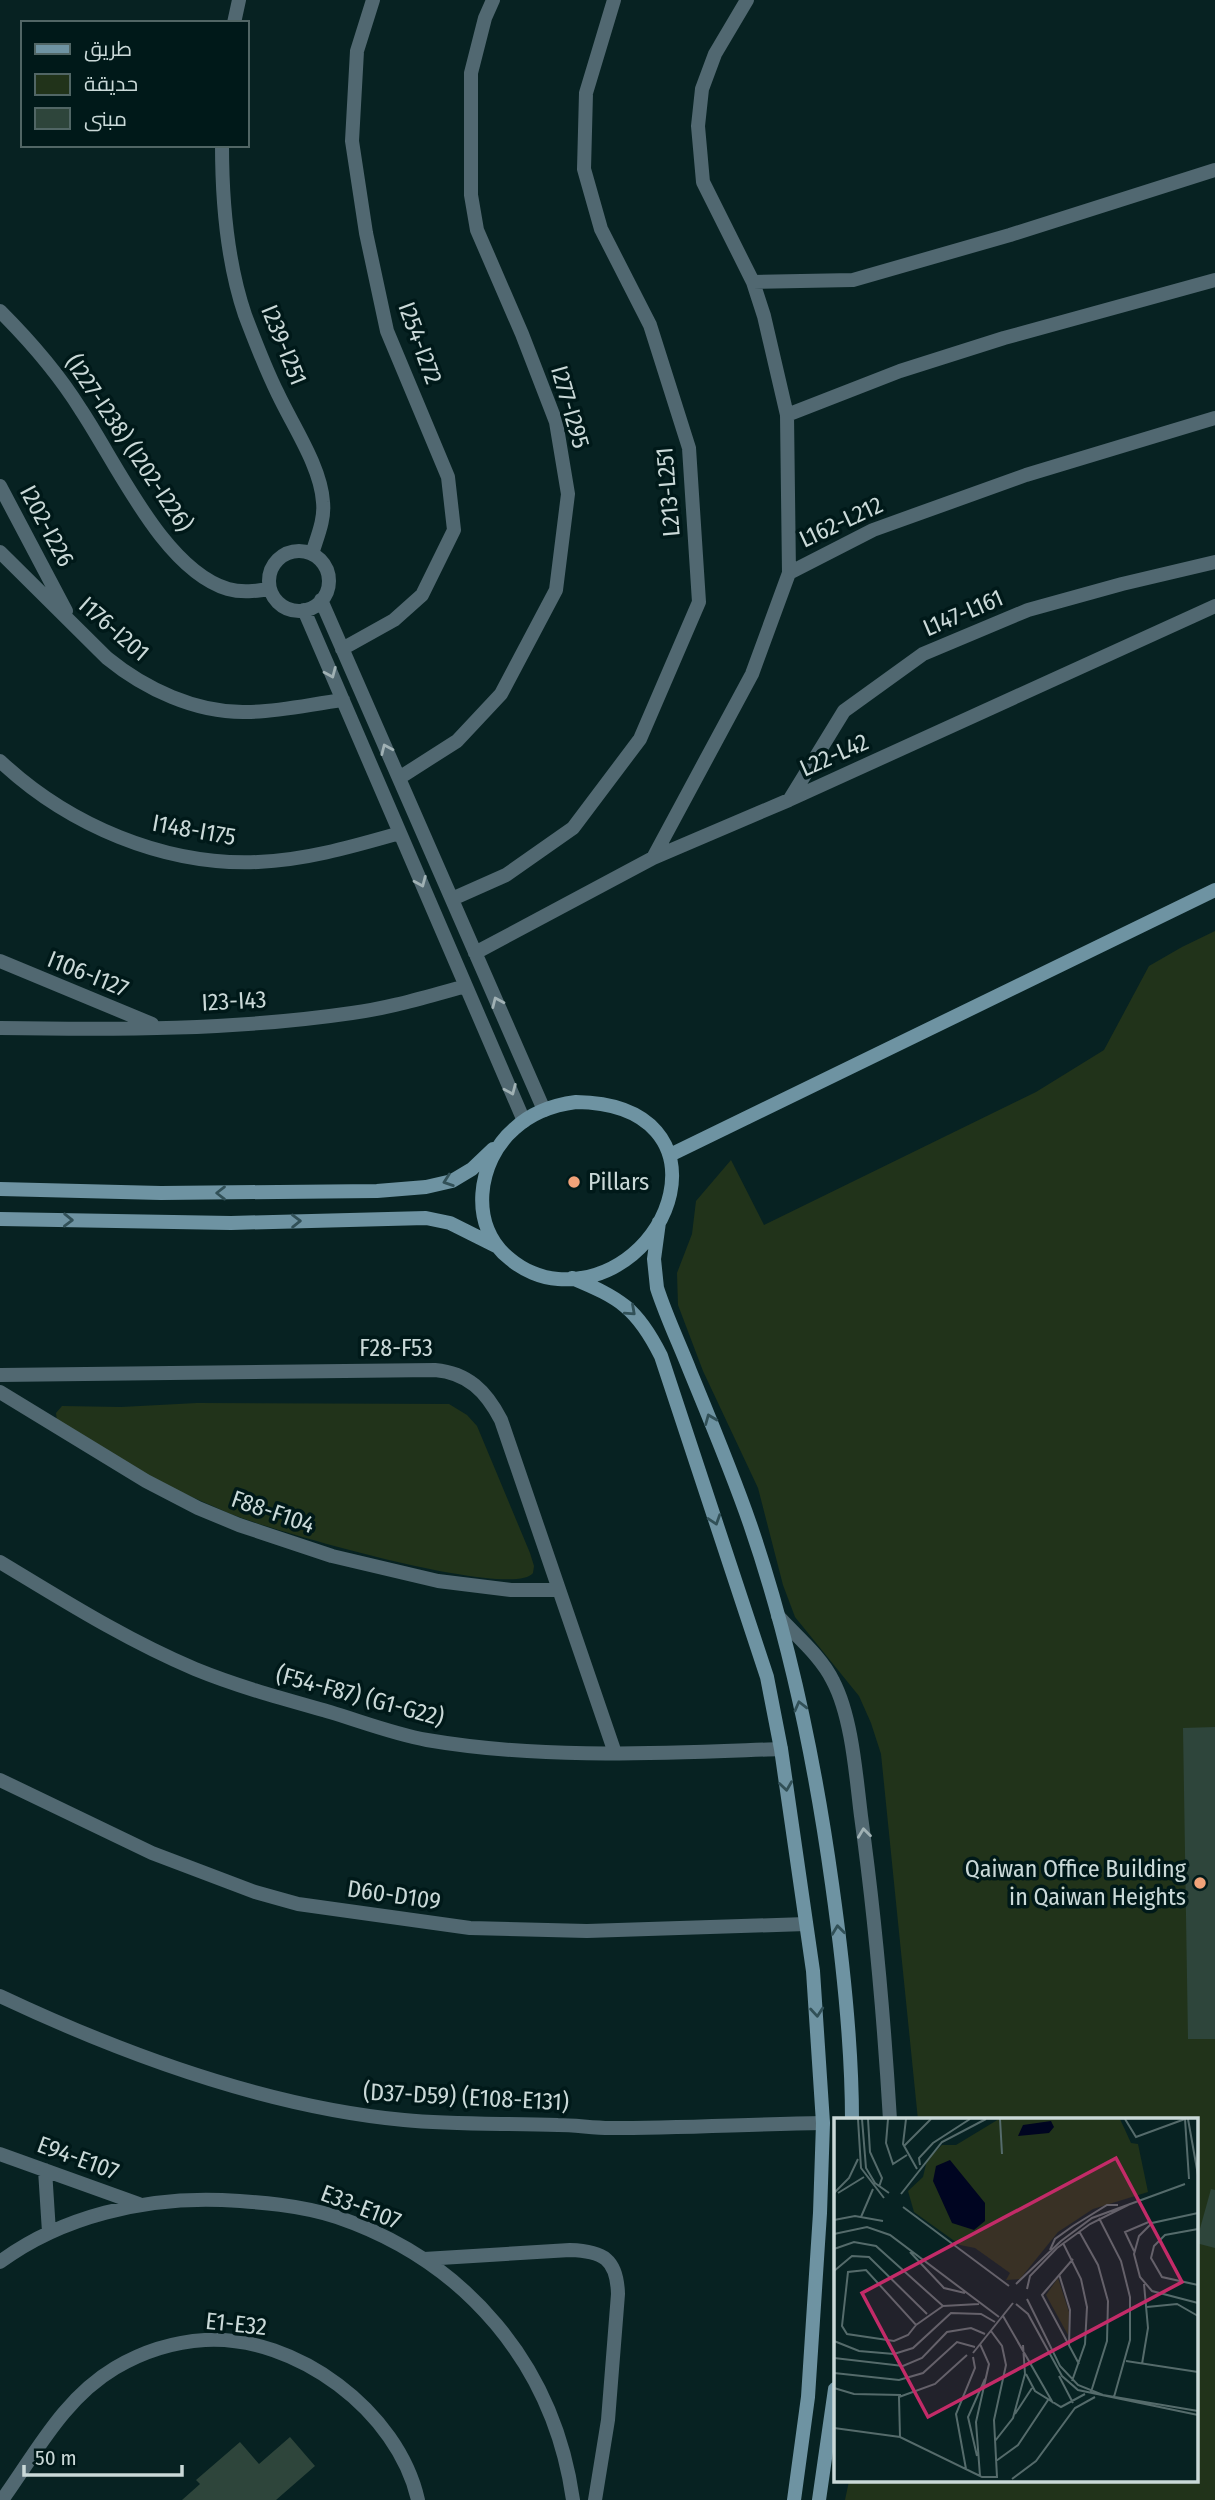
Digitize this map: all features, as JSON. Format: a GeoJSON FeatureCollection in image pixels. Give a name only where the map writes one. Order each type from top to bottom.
{"type":"FeatureCollection","features":[{"type":"Feature","properties":{"kind":"street"},"geometry":{"type":"LineString","coordinates":[[234,21],[239,0]]}},
{"type":"Feature","properties":{"kind":"street","name":"I254-I272"},"geometry":{"type":"LineString","coordinates":[[342,649],[394,620],[422,595],[454,530],[449,477],[387,331],[366,233],[352,141],[357,51],[373,0]]}},
{"type":"Feature","properties":{"kind":"street","name":"I277-I295"},"geometry":{"type":"LineString","coordinates":[[398,778],[457,741],[501,694],[556,590],[568,494],[556,422],[523,334],[477,230],[471,195],[471,73],[485,18],[493,0]]}},
{"type":"Feature","properties":{"kind":"street","name":"L213-L251"},"geometry":{"type":"LineString","coordinates":[[452,899],[506,875],[573,828],[640,739],[699,602],[690,448],[650,325],[601,229],[584,169],[586,93],[614,0]]}},
{"type":"Feature","properties":{"kind":"street"},"geometry":{"type":"LineString","coordinates":[[747,0],[715,54],[702,89],[698,126],[703,182],[753,282],[764,316],[787,415],[789,573]]}},
{"type":"Feature","properties":{"kind":"street","name":"I239-I251"},"geometry":{"type":"LineString","coordinates":[[222,147],[233,268],[245,313],[265,367],[315,470],[322,495],[323,516],[312,554]]}},
{"type":"Feature","properties":{"kind":"street"},"geometry":{"type":"LineString","coordinates":[[753,282],[853,280],[1215,170]]}},
{"type":"Feature","properties":{"kind":"street"},"geometry":{"type":"LineString","coordinates":[[787,415],[900,371],[1004,338],[1215,280]]}},
{"type":"Feature","properties":{"kind":"street","name":"(I227-I238) (I202-I226)"},"geometry":{"type":"LineString","coordinates":[[0,311],[50,364],[147,516],[175,554],[191,569],[226,588],[244,591],[270,589]]}},
{"type":"Feature","properties":{"kind":"street","name":"L162-L212"},"geometry":{"type":"LineString","coordinates":[[653,858],[752,674],[789,573],[873,530],[1026,475],[1215,418]]}},
{"type":"Feature","properties":{"kind":"street","name":"I202-I226"},"geometry":{"type":"LineString","coordinates":[[0,486],[73,624]]}},
{"type":"Feature","properties":{"kind":"street"},"geometry":{"type":"LineString","coordinates":[[293,551],[312,554],[325,566],[328,578],[327,590],[321,600],[304,610],[281,604],[270,589],[269,576],[277,560],[293,551]]}},
{"type":"Feature","properties":{"kind":"street","name":"I176-I201"},"geometry":{"type":"LineString","coordinates":[[0,552],[125,673],[152,688],[209,708],[246,712],[343,699]]}},
{"type":"Feature","properties":{"kind":"street","name":"L147-L161"},"geometry":{"type":"LineString","coordinates":[[789,800],[844,711],[923,654],[1028,610],[1215,562]]}},
{"type":"Feature","properties":{"kind":"street"},"geometry":{"type":"LineString","coordinates":[[321,600],[544,1110]]}},
{"type":"Feature","properties":{"kind":"street","name":"L22-L42"},"geometry":{"type":"LineString","coordinates":[[475,953],[653,858],[789,800],[1215,607]]}},
{"type":"Feature","properties":{"kind":"street"},"geometry":{"type":"LineString","coordinates":[[304,610],[524,1121]]}},
{"type":"Feature","properties":{"kind":"street","name":"I148-I175"},"geometry":{"type":"LineString","coordinates":[[0,761],[43,798],[71,814],[129,841],[193,857],[256,862],[293,859],[358,845],[400,832]]}},
{"type":"Feature","properties":{"kind":"street"},"geometry":{"type":"LineString","coordinates":[[670,1155],[1215,890]]}},
{"type":"Feature","properties":{"kind":"street","name":"I106-I127"},"geometry":{"type":"LineString","coordinates":[[0,961],[159,1027]]}},
{"type":"Feature","properties":{"kind":"street","name":"I23-I43"},"geometry":{"type":"LineString","coordinates":[[0,1028],[271,1023],[389,1007],[466,986]]}},
{"type":"Feature","properties":{"kind":"street"},"geometry":{"type":"LineString","coordinates":[[0,1189],[319,1193],[426,1187],[452,1181],[464,1175],[524,1121],[544,1110],[576,1102],[591,1102],[621,1108],[654,1128],[670,1155],[673,1166],[672,1191],[659,1222],[654,1248],[657,1288],[751,1526],[778,1616],[808,1739],[822,1815],[842,1964],[851,2068],[852,2118]]}},
{"type":"Feature","properties":{"kind":"street"},"geometry":{"type":"LineString","coordinates":[[496,1246],[484,1218],[482,1189],[485,1173],[502,1141]]}},
{"type":"Feature","properties":{"kind":"street"},"geometry":{"type":"LineString","coordinates":[[0,1219],[231,1223],[426,1219],[450,1223],[496,1246],[518,1265],[531,1272],[558,1279],[597,1273],[629,1256],[659,1222]]}},
{"type":"Feature","properties":{"kind":"street"},"geometry":{"type":"LineString","coordinates":[[572,1278],[604,1292],[629,1308],[649,1331],[661,1356],[766,1676],[780,1749],[818,2018],[822,2123],[813,2335],[808,2397],[794,2500]]}},
{"type":"Feature","properties":{"kind":"street","name":"F28-F53"},"geometry":{"type":"LineString","coordinates":[[0,1375],[450,1371],[476,1385],[492,1403],[501,1420],[615,1753]]}},
{"type":"Feature","properties":{"kind":"street","name":"F88-F104"},"geometry":{"type":"LineString","coordinates":[[0,1392],[135,1475],[198,1508],[239,1525],[345,1559],[438,1581],[500,1589],[559,1590]]}},
{"type":"Feature","properties":{"kind":"street","name":"(F54-F87) (G1-G22)"},"geometry":{"type":"LineString","coordinates":[[0,1562],[148,1647],[192,1667],[253,1690],[390,1732],[426,1740],[528,1751],[646,1755],[780,1749]]}},
{"type":"Feature","properties":{"kind":"street"},"geometry":{"type":"LineString","coordinates":[[778,1616],[819,1660],[842,1700],[855,1767],[871,1892],[890,2118]]}},
{"type":"Feature","properties":{"kind":"street","name":"D60-D109"},"geometry":{"type":"LineString","coordinates":[[0,1780],[152,1853],[255,1892],[298,1904],[470,1928],[587,1931],[806,1924]]}},
{"type":"Feature","properties":{"kind":"street","name":"(D37-D59) (E108-E131)"},"geometry":{"type":"LineString","coordinates":[[0,1996],[94,2038],[162,2063],[234,2085],[357,2114],[444,2123],[609,2128],[822,2123]]}},
{"type":"Feature","properties":{"kind":"street","name":"E94-E107"},"geometry":{"type":"LineString","coordinates":[[0,2154],[141,2205]]}},
{"type":"Feature","properties":{"kind":"street"},"geometry":{"type":"LineString","coordinates":[[45,2170],[50,2231]]}},
{"type":"Feature","properties":{"kind":"street","name":"E33-E107"},"geometry":{"type":"LineString","coordinates":[[0,2262],[50,2231],[141,2205],[202,2199],[290,2206],[347,2221],[424,2259],[478,2304],[508,2337],[554,2422],[573,2500]]}},
{"type":"Feature","properties":{"kind":"street"},"geometry":{"type":"LineString","coordinates":[[424,2259],[570,2249],[601,2254],[612,2266],[618,2281],[618,2294],[608,2420],[595,2500]]}},
{"type":"Feature","properties":{"kind":"street","name":"E1-E32"},"geometry":{"type":"LineString","coordinates":[[2,2500],[48,2433],[75,2399],[94,2384],[140,2354],[171,2344],[207,2340],[274,2350],[301,2362],[337,2384],[386,2430],[405,2461],[418,2500]]}},
{"type":"Feature","properties":{"kind":"street"},"geometry":{"type":"LineString","coordinates":[[819,2500],[834,2396]]}},
{"type":"Feature","properties":{"kind":"green space"},"geometry":{"type":"Polygon","coordinates":[[[1215,931],[1215,2500],[845,2500],[849,2482],[1198,2482],[1198,2118],[918,2118],[881,1754],[859,1696],[795,1617],[783,1585],[758,1488],[703,1371],[678,1305],[677,1273],[692,1234],[696,1201],[731,1160],[764,1225],[1036,1092],[1104,1050],[1149,966],[1215,931]]]}},
{"type":"Feature","properties":{"kind":"green space"},"geometry":{"type":"Polygon","coordinates":[[[197,1403],[449,1404],[467,1415],[477,1426],[530,1553],[533,1573],[515,1579],[481,1578],[436,1570],[333,1546],[249,1520],[175,1489],[116,1459],[57,1422],[56,1413],[62,1406],[121,1407],[197,1403]]]}},
{"type":"Feature","properties":{"kind":"building","name":"Qaiwan Office Building in Qaiwan Heights"},"geometry":{"type":"Polygon","coordinates":[[[1215,1727],[1215,2039],[1188,2039],[1183,1728],[1215,1727]]]}},
{"type":"Feature","properties":{"kind":"building"},"geometry":{"type":"Polygon","coordinates":[[[1211,2189],[1215,2190],[1215,2248],[1198,2244],[1211,2189]]]}},
{"type":"Feature","properties":{"kind":"building"},"geometry":{"type":"Polygon","coordinates":[[[290,2437],[315,2466],[276,2500],[182,2500],[200,2484],[196,2480],[240,2442],[259,2464],[290,2437]]]}},
{"type":"Feature","properties":{"kind":"place","name":"Pillars"},"geometry":{"type":"Point","coordinates":[574,1182]}},
{"type":"Feature","properties":{"kind":"place","name":"Qaiwan Office Building in Qaiwan Heights"},"geometry":{"type":"Point","coordinates":[1200,1883]}}]}
